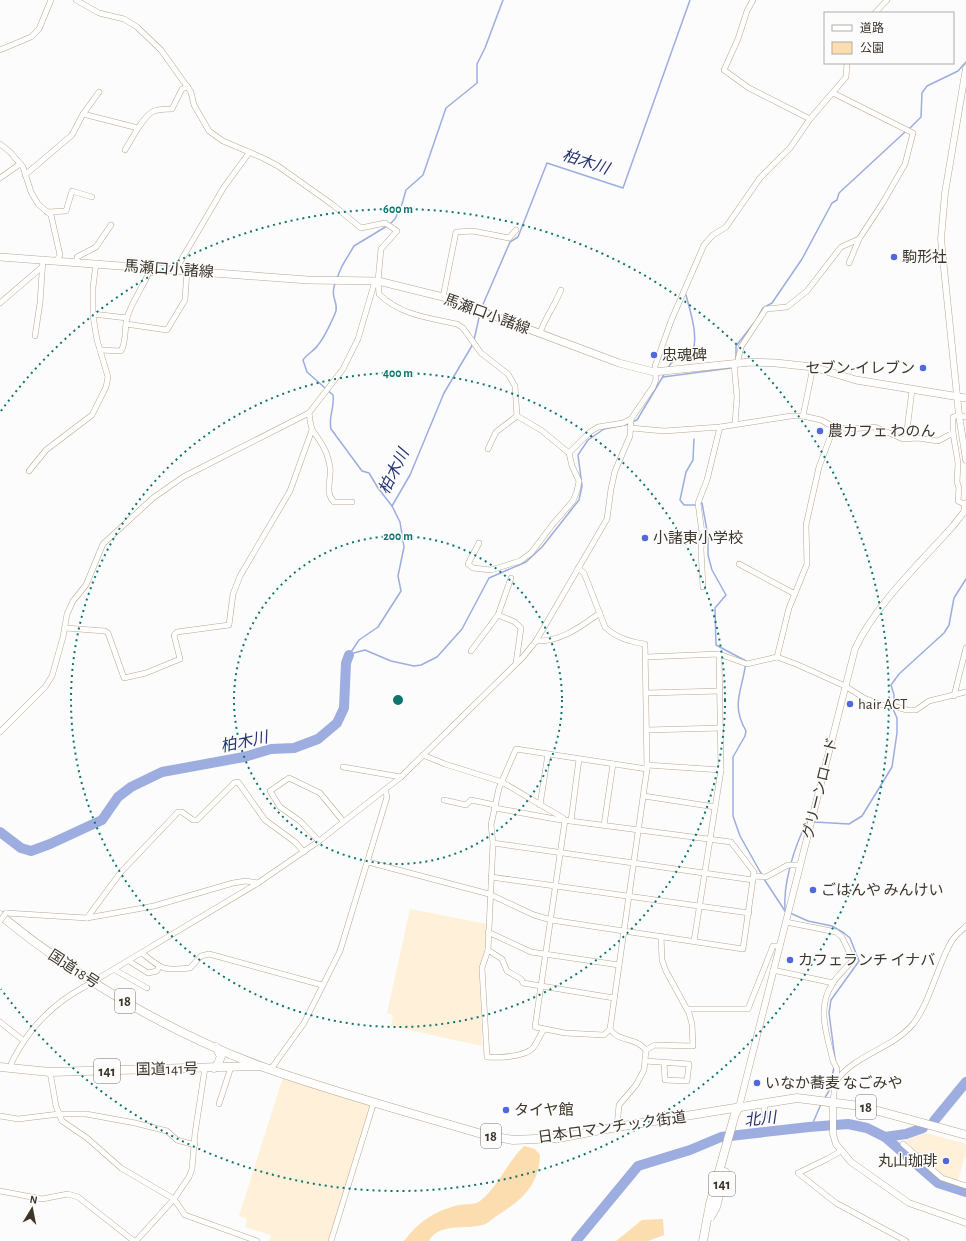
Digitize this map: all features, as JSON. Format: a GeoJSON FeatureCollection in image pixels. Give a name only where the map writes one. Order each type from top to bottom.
{"type":"FeatureCollection","features":[{"type":"Feature","properties":{"kind":"highway","name":"国道18号"},"geometry":{"type":"LineString","coordinates":[[3,914],[20,932],[85,978],[153,1016],[215,1047],[262,1066]]}},
{"type":"Feature","properties":{"kind":"highway"},"geometry":{"type":"LineString","coordinates":[[210,1068],[218,1064],[221,1056],[215,1047]]}},
{"type":"Feature","properties":{"kind":"highway","name":"日本ロマンチック街道"},"geometry":{"type":"LineString","coordinates":[[262,1066],[485,1136],[513,1140],[558,1138],[617,1126],[797,1098],[833,1101],[874,1109],[966,1135]]}},
{"type":"Feature","properties":{"kind":"highway","name":"国道141号"},"geometry":{"type":"LineString","coordinates":[[0,1067],[50,1072],[262,1066]]}},
{"type":"Feature","properties":{"kind":"highway","name":"141"},"geometry":{"type":"LineString","coordinates":[[703,1241],[710,1204],[730,1140],[735,1114],[739,1107]]}},
{"type":"Feature","properties":{"kind":"main road","name":"馬瀬口小諸線"},"geometry":{"type":"LineString","coordinates":[[0,257],[43,263],[57,260],[308,280],[376,281],[443,298],[619,363],[654,372],[750,362],[776,363],[813,367],[856,380],[966,398]]}},
{"type":"Feature","properties":{"kind":"street"},"geometry":{"type":"LineString","coordinates":[[0,50],[31,37],[39,29],[51,0]]}},
{"type":"Feature","properties":{"kind":"street"},"geometry":{"type":"LineString","coordinates":[[0,732],[45,687],[52,676],[65,628],[67,614],[73,600],[86,586],[103,544],[133,514],[182,477],[309,412],[343,369],[358,339],[376,281],[381,249],[397,231],[385,224],[361,228],[294,177],[263,158],[223,141],[209,131],[199,117],[194,105],[192,92],[161,50],[137,27],[124,19],[99,13],[76,0]]}},
{"type":"Feature","properties":{"kind":"street"},"geometry":{"type":"LineString","coordinates":[[753,0],[746,11],[738,39],[724,70],[749,88],[810,119]]}},
{"type":"Feature","properties":{"kind":"street"},"geometry":{"type":"LineString","coordinates":[[876,12],[887,0]]}},
{"type":"Feature","properties":{"kind":"street"},"geometry":{"type":"LineString","coordinates":[[569,453],[590,432],[598,427],[623,423],[631,419],[653,387],[656,379],[654,372],[655,366],[671,321],[704,245],[713,235],[726,227],[760,178],[790,148],[810,119],[846,77],[848,64]]}},
{"type":"Feature","properties":{"kind":"street"},"geometry":{"type":"LineString","coordinates":[[966,68],[945,192],[941,239],[959,415],[966,460]]}},
{"type":"Feature","properties":{"kind":"street"},"geometry":{"type":"LineString","coordinates":[[125,150],[148,113],[154,109],[172,109],[182,90],[188,87]]}},
{"type":"Feature","properties":{"kind":"street"},"geometry":{"type":"LineString","coordinates":[[25,175],[72,135],[83,114],[99,92]]}},
{"type":"Feature","properties":{"kind":"street"},"geometry":{"type":"LineString","coordinates":[[833,93],[914,133],[904,164],[882,204],[859,239],[849,263]]}},
{"type":"Feature","properties":{"kind":"street"},"geometry":{"type":"LineString","coordinates":[[83,114],[138,128]]}},
{"type":"Feature","properties":{"kind":"street"},"geometry":{"type":"LineString","coordinates":[[0,144],[20,164],[35,198],[51,215],[60,256],[57,260]]}},
{"type":"Feature","properties":{"kind":"street"},"geometry":{"type":"LineString","coordinates":[[176,269],[224,186],[249,152]]}},
{"type":"Feature","properties":{"kind":"street"},"geometry":{"type":"LineString","coordinates":[[0,178],[20,164]]}},
{"type":"Feature","properties":{"kind":"street"},"geometry":{"type":"LineString","coordinates":[[47,212],[66,211],[72,191],[92,197]]}},
{"type":"Feature","properties":{"kind":"street"},"geometry":{"type":"LineString","coordinates":[[76,262],[77,257],[96,247],[112,225]]}},
{"type":"Feature","properties":{"kind":"street"},"geometry":{"type":"LineString","coordinates":[[443,298],[456,232],[473,231],[509,238],[516,230]]}},
{"type":"Feature","properties":{"kind":"street"},"geometry":{"type":"LineString","coordinates":[[735,424],[737,397],[736,364],[741,347],[753,332],[766,309],[787,307],[806,291],[842,247],[859,239]]}},
{"type":"Feature","properties":{"kind":"street"},"geometry":{"type":"LineString","coordinates":[[0,303],[43,263]]}},
{"type":"Feature","properties":{"kind":"street"},"geometry":{"type":"LineString","coordinates":[[35,336],[40,303],[43,263]]}},
{"type":"Feature","properties":{"kind":"street"},"geometry":{"type":"LineString","coordinates":[[29,471],[46,450],[92,415],[106,387],[108,377],[100,350],[93,314],[93,288],[96,263]]}},
{"type":"Feature","properties":{"kind":"street"},"geometry":{"type":"LineString","coordinates":[[100,350],[121,351],[127,321],[151,267]]}},
{"type":"Feature","properties":{"kind":"street"},"geometry":{"type":"LineString","coordinates":[[93,314],[166,330],[185,300],[187,270]]}},
{"type":"Feature","properties":{"kind":"street"},"geometry":{"type":"LineString","coordinates":[[376,281],[379,294],[393,307],[408,313],[457,324],[463,328],[481,353],[508,374],[515,386],[517,416]]}},
{"type":"Feature","properties":{"kind":"street"},"geometry":{"type":"LineString","coordinates":[[540,333],[544,320],[551,312],[562,290]]}},
{"type":"Feature","properties":{"kind":"street"},"geometry":{"type":"LineString","coordinates":[[803,416],[813,367]]}},
{"type":"Feature","properties":{"kind":"street"},"geometry":{"type":"LineString","coordinates":[[906,438],[912,390]]}},
{"type":"Feature","properties":{"kind":"street"},"geometry":{"type":"LineString","coordinates":[[65,628],[105,631],[108,633],[124,678],[146,673],[180,659],[174,635],[177,632],[229,625],[233,594],[240,576],[290,491],[312,430],[309,412]]}},
{"type":"Feature","properties":{"kind":"street"},"geometry":{"type":"LineString","coordinates":[[966,417],[959,415],[953,417],[953,433],[958,463],[957,482],[960,488],[958,501],[966,504]]}},
{"type":"Feature","properties":{"kind":"street"},"geometry":{"type":"LineString","coordinates":[[488,449],[496,432],[517,416]]}},
{"type":"Feature","properties":{"kind":"street"},"geometry":{"type":"LineString","coordinates":[[478,543],[468,564],[473,568],[491,570],[520,561],[531,553],[573,501],[579,481],[572,466],[569,453],[541,430],[517,416]]}},
{"type":"Feature","properties":{"kind":"street"},"geometry":{"type":"LineString","coordinates":[[631,428],[664,431],[720,427],[790,416],[803,416],[821,420],[834,427],[851,429],[875,427],[906,438],[938,441],[953,433]]}},
{"type":"Feature","properties":{"kind":"street"},"geometry":{"type":"LineString","coordinates":[[10,1068],[24,1041],[40,1019],[57,1004],[258,884],[319,841],[342,821],[401,777],[516,663],[536,641],[607,519],[615,471],[627,446],[631,428],[631,419]]}},
{"type":"Feature","properties":{"kind":"street"},"geometry":{"type":"LineString","coordinates":[[703,587],[701,550],[702,533],[698,503],[707,480],[720,427]]}},
{"type":"Feature","properties":{"kind":"street"},"geometry":{"type":"LineString","coordinates":[[777,657],[789,608],[807,564],[806,524],[819,467],[834,427]]}},
{"type":"Feature","properties":{"kind":"street"},"geometry":{"type":"LineString","coordinates":[[312,430],[318,435],[328,457],[330,471],[328,492],[331,499],[334,502],[352,502]]}},
{"type":"Feature","properties":{"kind":"street","name":"グリーンロード"},"geometry":{"type":"LineString","coordinates":[[739,1107],[855,648],[862,633],[877,612],[953,526],[964,512],[966,504]]}},
{"type":"Feature","properties":{"kind":"street"},"geometry":{"type":"LineString","coordinates":[[739,564],[795,594]]}},
{"type":"Feature","properties":{"kind":"street"},"geometry":{"type":"LineString","coordinates":[[565,820],[535,1027],[565,1033],[604,1035],[610,1029],[644,796],[647,767],[646,657],[645,644],[628,641],[612,634],[606,627],[584,573],[578,568]]}},
{"type":"Feature","properties":{"kind":"street"},"geometry":{"type":"LineString","coordinates":[[471,650],[498,615],[511,578]]}},
{"type":"Feature","properties":{"kind":"street"},"geometry":{"type":"LineString","coordinates":[[536,641],[546,641],[566,635],[600,613]]}},
{"type":"Feature","properties":{"kind":"street"},"geometry":{"type":"LineString","coordinates":[[498,615],[515,622],[521,628],[516,663]]}},
{"type":"Feature","properties":{"kind":"street"},"geometry":{"type":"LineString","coordinates":[[954,696],[966,648]]}},
{"type":"Feature","properties":{"kind":"street"},"geometry":{"type":"LineString","coordinates":[[646,657],[719,654],[746,664],[777,657],[845,686],[864,698],[882,705],[907,710],[916,710],[929,700],[954,696],[966,692]]}},
{"type":"Feature","properties":{"kind":"street"},"geometry":{"type":"LineString","coordinates":[[694,941],[721,770],[719,654]]}},
{"type":"Feature","properties":{"kind":"street"},"geometry":{"type":"LineString","coordinates":[[646,694],[720,691]]}},
{"type":"Feature","properties":{"kind":"street"},"geometry":{"type":"LineString","coordinates":[[647,730],[721,728]]}},
{"type":"Feature","properties":{"kind":"street"},"geometry":{"type":"LineString","coordinates":[[544,1029],[532,1050],[523,1054],[499,1058],[487,1057],[482,968],[488,950],[489,894],[493,843],[491,825],[498,788],[516,749],[614,764],[721,770]]}},
{"type":"Feature","properties":{"kind":"street"},"geometry":{"type":"LineString","coordinates":[[540,805],[548,754]]}},
{"type":"Feature","properties":{"kind":"street"},"geometry":{"type":"LineString","coordinates":[[423,755],[502,782],[565,820]]}},
{"type":"Feature","properties":{"kind":"street"},"geometry":{"type":"LineString","coordinates":[[571,821],[579,759]]}},
{"type":"Feature","properties":{"kind":"street"},"geometry":{"type":"LineString","coordinates":[[604,825],[614,764]]}},
{"type":"Feature","properties":{"kind":"street"},"geometry":{"type":"LineString","coordinates":[[344,767],[401,777]]}},
{"type":"Feature","properties":{"kind":"street"},"geometry":{"type":"LineString","coordinates":[[319,841],[300,821],[280,807],[270,791],[289,778],[295,779],[303,786],[320,793],[342,821]]}},
{"type":"Feature","properties":{"kind":"street"},"geometry":{"type":"LineString","coordinates":[[87,918],[121,872],[178,812],[182,812],[193,820],[197,820],[234,783],[238,782],[265,820],[296,842],[304,852]]}},
{"type":"Feature","properties":{"kind":"street"},"geometry":{"type":"LineString","coordinates":[[271,1069],[304,1023],[340,951],[387,797],[384,790]]}},
{"type":"Feature","properties":{"kind":"street"},"geometry":{"type":"LineString","coordinates":[[644,796],[715,807]]}},
{"type":"Feature","properties":{"kind":"street"},"geometry":{"type":"LineString","coordinates":[[368,862],[489,894],[534,915],[551,920],[743,948],[754,872],[731,842],[571,821],[471,800],[466,805],[444,800]]}},
{"type":"Feature","properties":{"kind":"street"},"geometry":{"type":"LineString","coordinates":[[493,843],[705,873],[753,878],[766,877],[788,865],[800,865]]}},
{"type":"Feature","properties":{"kind":"street"},"geometry":{"type":"LineString","coordinates":[[490,877],[748,913]]}},
{"type":"Feature","properties":{"kind":"street"},"geometry":{"type":"LineString","coordinates":[[0,921],[3,914],[87,918],[154,906],[233,883],[246,881],[258,884]]}},
{"type":"Feature","properties":{"kind":"street"},"geometry":{"type":"LineString","coordinates":[[786,922],[836,932],[842,937],[852,958],[852,961],[833,983],[825,1000],[823,1011],[833,1061],[837,1069],[832,1115],[833,1134],[841,1151],[851,1162],[909,1203],[966,1223]]}},
{"type":"Feature","properties":{"kind":"street"},"geometry":{"type":"LineString","coordinates":[[836,1080],[849,1067],[890,1043],[912,1024],[921,1011],[950,943],[966,926]]}},
{"type":"Feature","properties":{"kind":"street"},"geometry":{"type":"LineString","coordinates":[[488,932],[531,952],[619,965]]}},
{"type":"Feature","properties":{"kind":"street"},"geometry":{"type":"LineString","coordinates":[[646,1050],[655,1045],[693,1046],[692,1024],[687,1009],[666,971],[662,960],[661,936]]}},
{"type":"Feature","properties":{"kind":"street"},"geometry":{"type":"LineString","coordinates":[[687,1009],[748,1009],[773,946],[780,946]]}},
{"type":"Feature","properties":{"kind":"street"},"geometry":{"type":"LineString","coordinates":[[488,950],[502,959],[507,971],[521,979],[523,983],[614,998]]}},
{"type":"Feature","properties":{"kind":"street"},"geometry":{"type":"LineString","coordinates":[[142,953],[159,967],[167,970],[190,968],[201,956],[209,954],[322,985]]}},
{"type":"Feature","properties":{"kind":"street"},"geometry":{"type":"LineString","coordinates":[[129,961],[148,973],[157,970],[159,967]]}},
{"type":"Feature","properties":{"kind":"street"},"geometry":{"type":"LineString","coordinates":[[115,970],[147,988]]}},
{"type":"Feature","properties":{"kind":"street"},"geometry":{"type":"LineString","coordinates":[[773,970],[833,983]]}},
{"type":"Feature","properties":{"kind":"street"},"geometry":{"type":"LineString","coordinates":[[0,1022],[24,1041]]}},
{"type":"Feature","properties":{"kind":"street"},"geometry":{"type":"LineString","coordinates":[[610,1029],[613,1033],[624,1039],[639,1044],[646,1050]]}},
{"type":"Feature","properties":{"kind":"street"},"geometry":{"type":"LineString","coordinates":[[617,1126],[618,1105],[636,1085],[644,1070],[646,1050]]}},
{"type":"Feature","properties":{"kind":"street"},"geometry":{"type":"LineString","coordinates":[[645,1060],[689,1064],[687,1081],[665,1080],[664,1062]]}},
{"type":"Feature","properties":{"kind":"street"},"geometry":{"type":"LineString","coordinates":[[0,1191],[42,1199],[68,1194],[78,1197],[135,1241],[174,1199],[189,1177],[192,1169],[195,1145],[210,1068]]}},
{"type":"Feature","properties":{"kind":"street"},"geometry":{"type":"LineString","coordinates":[[219,1104],[230,1068]]}},
{"type":"Feature","properties":{"kind":"street"},"geometry":{"type":"LineString","coordinates":[[50,1072],[58,1114],[62,1121],[87,1138],[121,1168],[174,1199],[185,1215],[256,1241]]}},
{"type":"Feature","properties":{"kind":"street"},"geometry":{"type":"LineString","coordinates":[[331,1241],[374,1102]]}},
{"type":"Feature","properties":{"kind":"street"},"geometry":{"type":"LineString","coordinates":[[764,1102],[766,1116]]}},
{"type":"Feature","properties":{"kind":"street"},"geometry":{"type":"LineString","coordinates":[[0,1116],[18,1119],[58,1114],[86,1114],[135,1123],[167,1131],[177,1140],[195,1145]]}},
{"type":"Feature","properties":{"kind":"street"},"geometry":{"type":"LineString","coordinates":[[903,1144],[942,1178],[966,1186]]}},
{"type":"Feature","properties":{"kind":"street"},"geometry":{"type":"LineString","coordinates":[[841,1151],[798,1173],[836,1203],[906,1241]]}},
{"type":"Feature","properties":{"kind":"shaded area"},"geometry":{"type":"Polygon","coordinates":[[[410,909],[487,924],[486,944],[480,969],[482,1046],[391,1026],[393,1015],[387,1013],[410,909]]]}},
{"type":"Feature","properties":{"kind":"shaded area"},"geometry":{"type":"Polygon","coordinates":[[[283,1077],[372,1105],[328,1241],[269,1241],[271,1235],[245,1227],[247,1219],[239,1216],[283,1077]]]}},
{"type":"Feature","properties":{"kind":"shaded area"},"geometry":{"type":"Polygon","coordinates":[[[926,1133],[966,1144],[966,1153],[957,1183],[937,1173],[904,1140],[926,1133]]]}},
{"type":"Feature","properties":{"kind":"green space"},"geometry":{"type":"Polygon","coordinates":[[[524,1146],[535,1149],[540,1155],[539,1166],[533,1183],[528,1191],[515,1204],[484,1224],[439,1231],[433,1235],[429,1241],[404,1241],[415,1228],[435,1214],[451,1207],[473,1204],[480,1201],[492,1189],[518,1152],[524,1146]]]}},
{"type":"Feature","properties":{"kind":"green space"},"geometry":{"type":"Polygon","coordinates":[[[663,1219],[664,1235],[648,1241],[616,1241],[642,1220],[663,1219]]]}},
{"type":"Feature","properties":{"kind":"waterway"},"geometry":{"type":"LineString","coordinates":[[390,224],[395,219],[402,204],[406,190],[423,175],[446,108],[477,83],[477,64],[485,48],[503,0]]}},
{"type":"Feature","properties":{"kind":"waterway","name":"柏木川"},"geometry":{"type":"LineString","coordinates":[[481,309],[510,242],[518,237],[547,163],[623,188],[690,0]]}},
{"type":"Feature","properties":{"kind":"waterway"},"geometry":{"type":"LineString","coordinates":[[909,129],[921,117],[922,93],[927,86],[958,71],[966,62]]}},
{"type":"Feature","properties":{"kind":"waterway"},"geometry":{"type":"LineString","coordinates":[[759,315],[763,308],[772,303],[802,259],[832,203],[837,200],[839,193],[906,131]]}},
{"type":"Feature","properties":{"kind":"waterway"},"geometry":{"type":"LineString","coordinates":[[337,278],[342,266],[354,246],[387,226]]}},
{"type":"Feature","properties":{"kind":"waterway"},"geometry":{"type":"LineString","coordinates":[[335,283],[333,292],[336,305],[335,314],[320,342],[303,360],[307,372],[333,395],[330,420],[331,429],[362,471],[369,473],[392,506]]}},
{"type":"Feature","properties":{"kind":"waterway"},"geometry":{"type":"LineString","coordinates":[[668,368],[680,357],[690,355],[695,342],[694,326],[686,295]]}},
{"type":"Feature","properties":{"kind":"waterway","name":"柏木川"},"geometry":{"type":"LineString","coordinates":[[474,340],[480,313]]}},
{"type":"Feature","properties":{"kind":"waterway"},"geometry":{"type":"LineString","coordinates":[[736,359],[736,346],[754,323]]}},
{"type":"Feature","properties":{"kind":"waterway","name":"柏木川"},"geometry":{"type":"LineString","coordinates":[[349,655],[359,640],[378,627],[401,591],[398,576],[404,547],[400,522],[392,506],[410,475],[444,393],[473,344]]}},
{"type":"Feature","properties":{"kind":"waterway"},"geometry":{"type":"LineString","coordinates":[[663,377],[731,368],[732,366]]}},
{"type":"Feature","properties":{"kind":"waterway"},"geometry":{"type":"LineString","coordinates":[[632,422],[637,420],[665,373]]}},
{"type":"Feature","properties":{"kind":"waterway"},"geometry":{"type":"LineString","coordinates":[[350,654],[365,650],[391,661],[414,666],[421,665],[437,657],[462,629],[489,578],[526,562],[542,547],[579,500],[582,486],[578,455],[588,440],[604,429],[629,424]]}},
{"type":"Feature","properties":{"kind":"waterway"},"geometry":{"type":"LineString","coordinates":[[694,439],[693,460],[686,472],[680,500],[684,505],[696,505]]}},
{"type":"Feature","properties":{"kind":"waterway"},"geometry":{"type":"LineString","coordinates":[[700,504],[702,503],[708,536],[708,555],[712,570],[726,595],[715,608],[716,645],[746,661],[738,704],[741,721],[746,731],[745,736],[733,757],[733,816],[740,836],[762,875]]}},
{"type":"Feature","properties":{"kind":"waterway"},"geometry":{"type":"LineString","coordinates":[[894,705],[894,695],[891,685],[899,674],[944,633],[949,625],[954,598],[966,579]]}},
{"type":"Feature","properties":{"kind":"waterway","name":"柏木川"},"geometry":{"type":"LineString","coordinates":[[0,832],[21,848],[31,851],[102,820],[118,797],[131,787],[162,772],[244,757],[271,749],[294,748],[318,739],[337,723],[344,708],[346,663],[349,655]]}},
{"type":"Feature","properties":{"kind":"waterway"},"geometry":{"type":"LineString","coordinates":[[814,822],[849,824],[862,816],[892,767],[897,733],[897,718],[893,709]]}},
{"type":"Feature","properties":{"kind":"waterway"},"geometry":{"type":"LineString","coordinates":[[787,912],[785,911],[785,900],[790,865],[802,832],[807,822],[810,822]]}},
{"type":"Feature","properties":{"kind":"waterway"},"geometry":{"type":"LineString","coordinates":[[764,879],[785,911]]}},
{"type":"Feature","properties":{"kind":"waterway"},"geometry":{"type":"LineString","coordinates":[[790,913],[808,921],[832,926],[844,933],[850,938],[859,961],[831,1000],[829,1013],[835,1059]]}},
{"type":"Feature","properties":{"kind":"waterway"},"geometry":{"type":"LineString","coordinates":[[824,1099],[829,1091],[834,1067]]}},
{"type":"Feature","properties":{"kind":"waterway"},"geometry":{"type":"LineString","coordinates":[[934,1121],[966,1082]]}},
{"type":"Feature","properties":{"kind":"waterway"},"geometry":{"type":"LineString","coordinates":[[809,1127],[812,1125],[821,1104]]}},
{"type":"Feature","properties":{"kind":"waterway","name":"北川"},"geometry":{"type":"LineString","coordinates":[[576,1241],[638,1166],[690,1150],[721,1137],[848,1124],[867,1128],[885,1137],[938,1183],[966,1192]]}},
{"type":"Feature","properties":{"kind":"waterway"},"geometry":{"type":"LineString","coordinates":[[885,1137],[906,1134],[923,1128]]}},
{"type":"Feature","properties":{"kind":"place","name":"駒形社"},"geometry":{"type":"Point","coordinates":[894,257]}},
{"type":"Feature","properties":{"kind":"place","name":"忠魂碑"},"geometry":{"type":"Point","coordinates":[654,355]}},
{"type":"Feature","properties":{"kind":"place","name":"セブン-イレブン"},"geometry":{"type":"Point","coordinates":[923,368]}},
{"type":"Feature","properties":{"kind":"place","name":"農カフェ わのん"},"geometry":{"type":"Point","coordinates":[820,431]}},
{"type":"Feature","properties":{"kind":"place","name":"小諸東小学校"},"geometry":{"type":"Point","coordinates":[645,538]}},
{"type":"Feature","properties":{"kind":"place","name":"hair ACT"},"geometry":{"type":"Point","coordinates":[850,704]}},
{"type":"Feature","properties":{"kind":"place","name":"ごはんや みんけい"},"geometry":{"type":"Point","coordinates":[813,890]}},
{"type":"Feature","properties":{"kind":"place","name":"カフェランチ イナバ"},"geometry":{"type":"Point","coordinates":[790,960]}},
{"type":"Feature","properties":{"kind":"place","name":"いなか蕎麦 なごみや"},"geometry":{"type":"Point","coordinates":[757,1083]}},
{"type":"Feature","properties":{"kind":"place","name":"タイヤ館"},"geometry":{"type":"Point","coordinates":[506,1110]}},
{"type":"Feature","properties":{"kind":"place","name":"丸山珈琲"},"geometry":{"type":"Point","coordinates":[946,1161]}}]}
